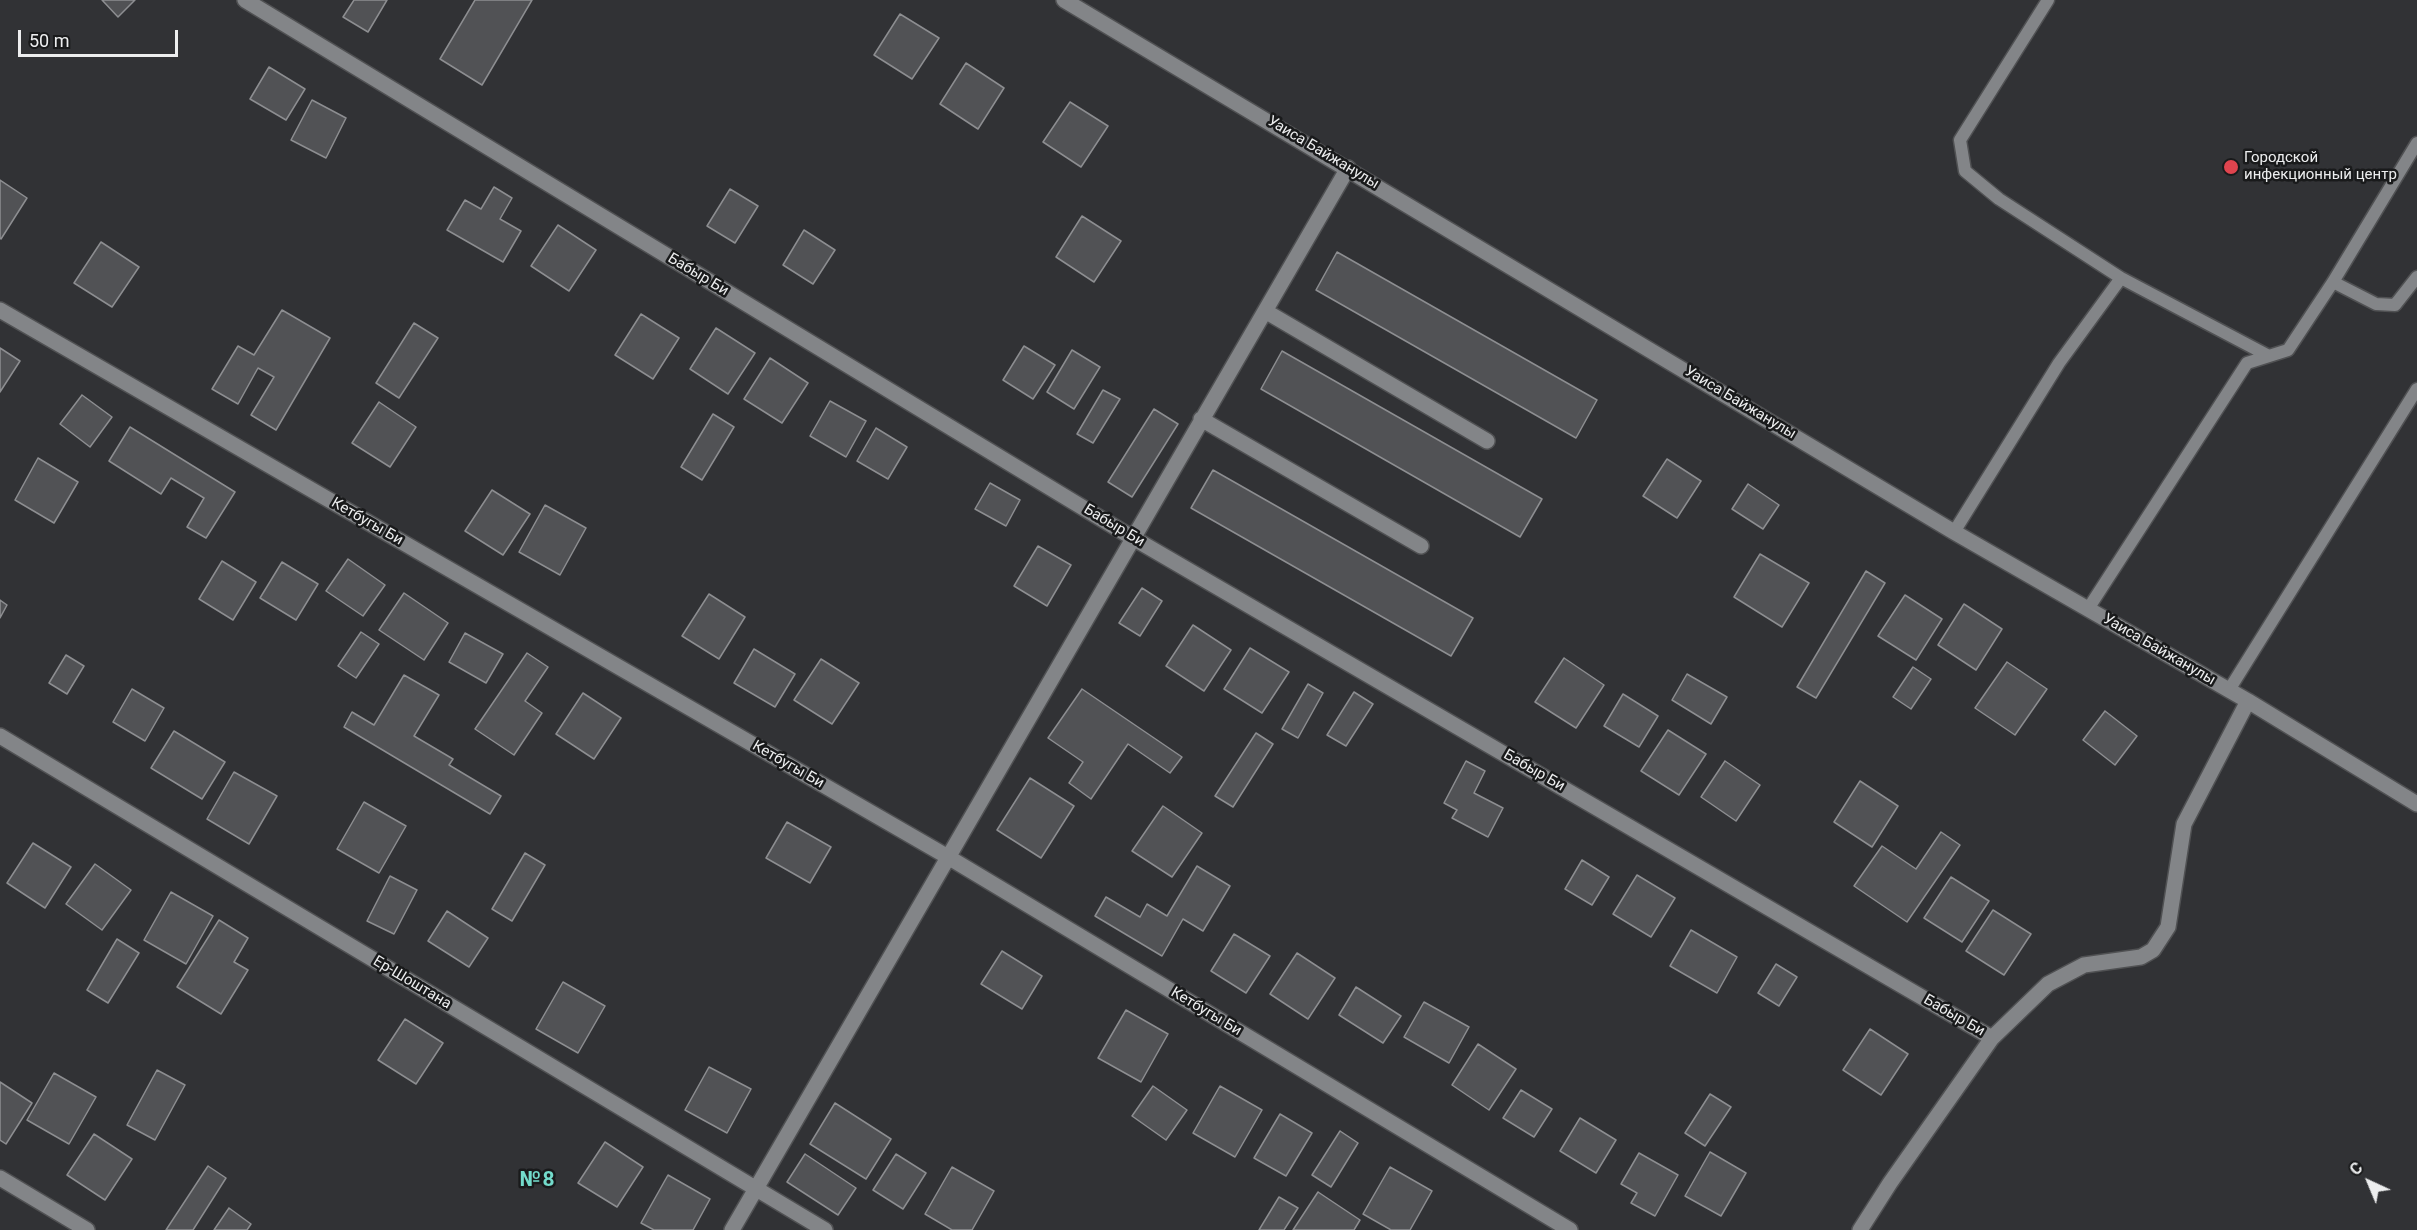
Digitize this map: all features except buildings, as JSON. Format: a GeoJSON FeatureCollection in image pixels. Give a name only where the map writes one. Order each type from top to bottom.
{"type":"FeatureCollection","features":[{"type":"Feature","properties":{"kind":"street","name":"Бабыр Би"},"geometry":{"type":"LineString","coordinates":[[245,0],[1132,538],[1992,1038]]}},
{"type":"Feature","properties":{"kind":"street","name":"Уаиса Байжанулы"},"geometry":{"type":"LineString","coordinates":[[1064,0],[1954,532],[2248,701],[2417,804]]}},
{"type":"Feature","properties":{"kind":"street"},"geometry":{"type":"LineString","coordinates":[[732,1230],[1348,168]]}},
{"type":"Feature","properties":{"kind":"street","name":"Кетбугы Би"},"geometry":{"type":"LineString","coordinates":[[0,310],[948,857],[1570,1230]]}},
{"type":"Feature","properties":{"kind":"street"},"geometry":{"type":"LineString","coordinates":[[1265,311],[1487,441]]}},
{"type":"Feature","properties":{"kind":"street"},"geometry":{"type":"LineString","coordinates":[[1201,419],[1421,546]]}},
{"type":"Feature","properties":{"kind":"street"},"geometry":{"type":"LineString","coordinates":[[1860,1230],[1890,1183],[1992,1038],[2048,984],[2084,965],[2141,957],[2152,950],[2168,927],[2184,824],[2248,701]]}},
{"type":"Feature","properties":{"kind":"street","name":"Ер-Шоштана"},"geometry":{"type":"LineString","coordinates":[[0,736],[825,1230]]}},
{"type":"Feature","properties":{"kind":"street"},"geometry":{"type":"LineString","coordinates":[[0,1178],[87,1230]]}},
{"type":"Feature","properties":{"kind":"lane"},"geometry":{"type":"LineString","coordinates":[[2048,0],[1960,140],[1965,171],[1999,199],[2121,278],[2268,355]]}},
{"type":"Feature","properties":{"kind":"lane"},"geometry":{"type":"LineString","coordinates":[[2088,609],[2247,363],[2288,350],[2333,282],[2417,143]]}},
{"type":"Feature","properties":{"kind":"lane"},"geometry":{"type":"LineString","coordinates":[[2333,282],[2376,304],[2395,305],[2417,277]]}},
{"type":"Feature","properties":{"kind":"lane"},"geometry":{"type":"LineString","coordinates":[[1954,532],[2059,363],[2121,278]]}},
{"type":"Feature","properties":{"kind":"lane"},"geometry":{"type":"LineString","coordinates":[[2229,690],[2417,389]]}},
{"type":"Feature","properties":{"kind":"place","name":"Городской инфекционный центр"},"geometry":{"type":"Point","coordinates":[2231,167]}},
{"type":"Feature","properties":{"kind":"district","name":"№8"},"geometry":{"type":"Point","coordinates":[538,1181]}}]}
